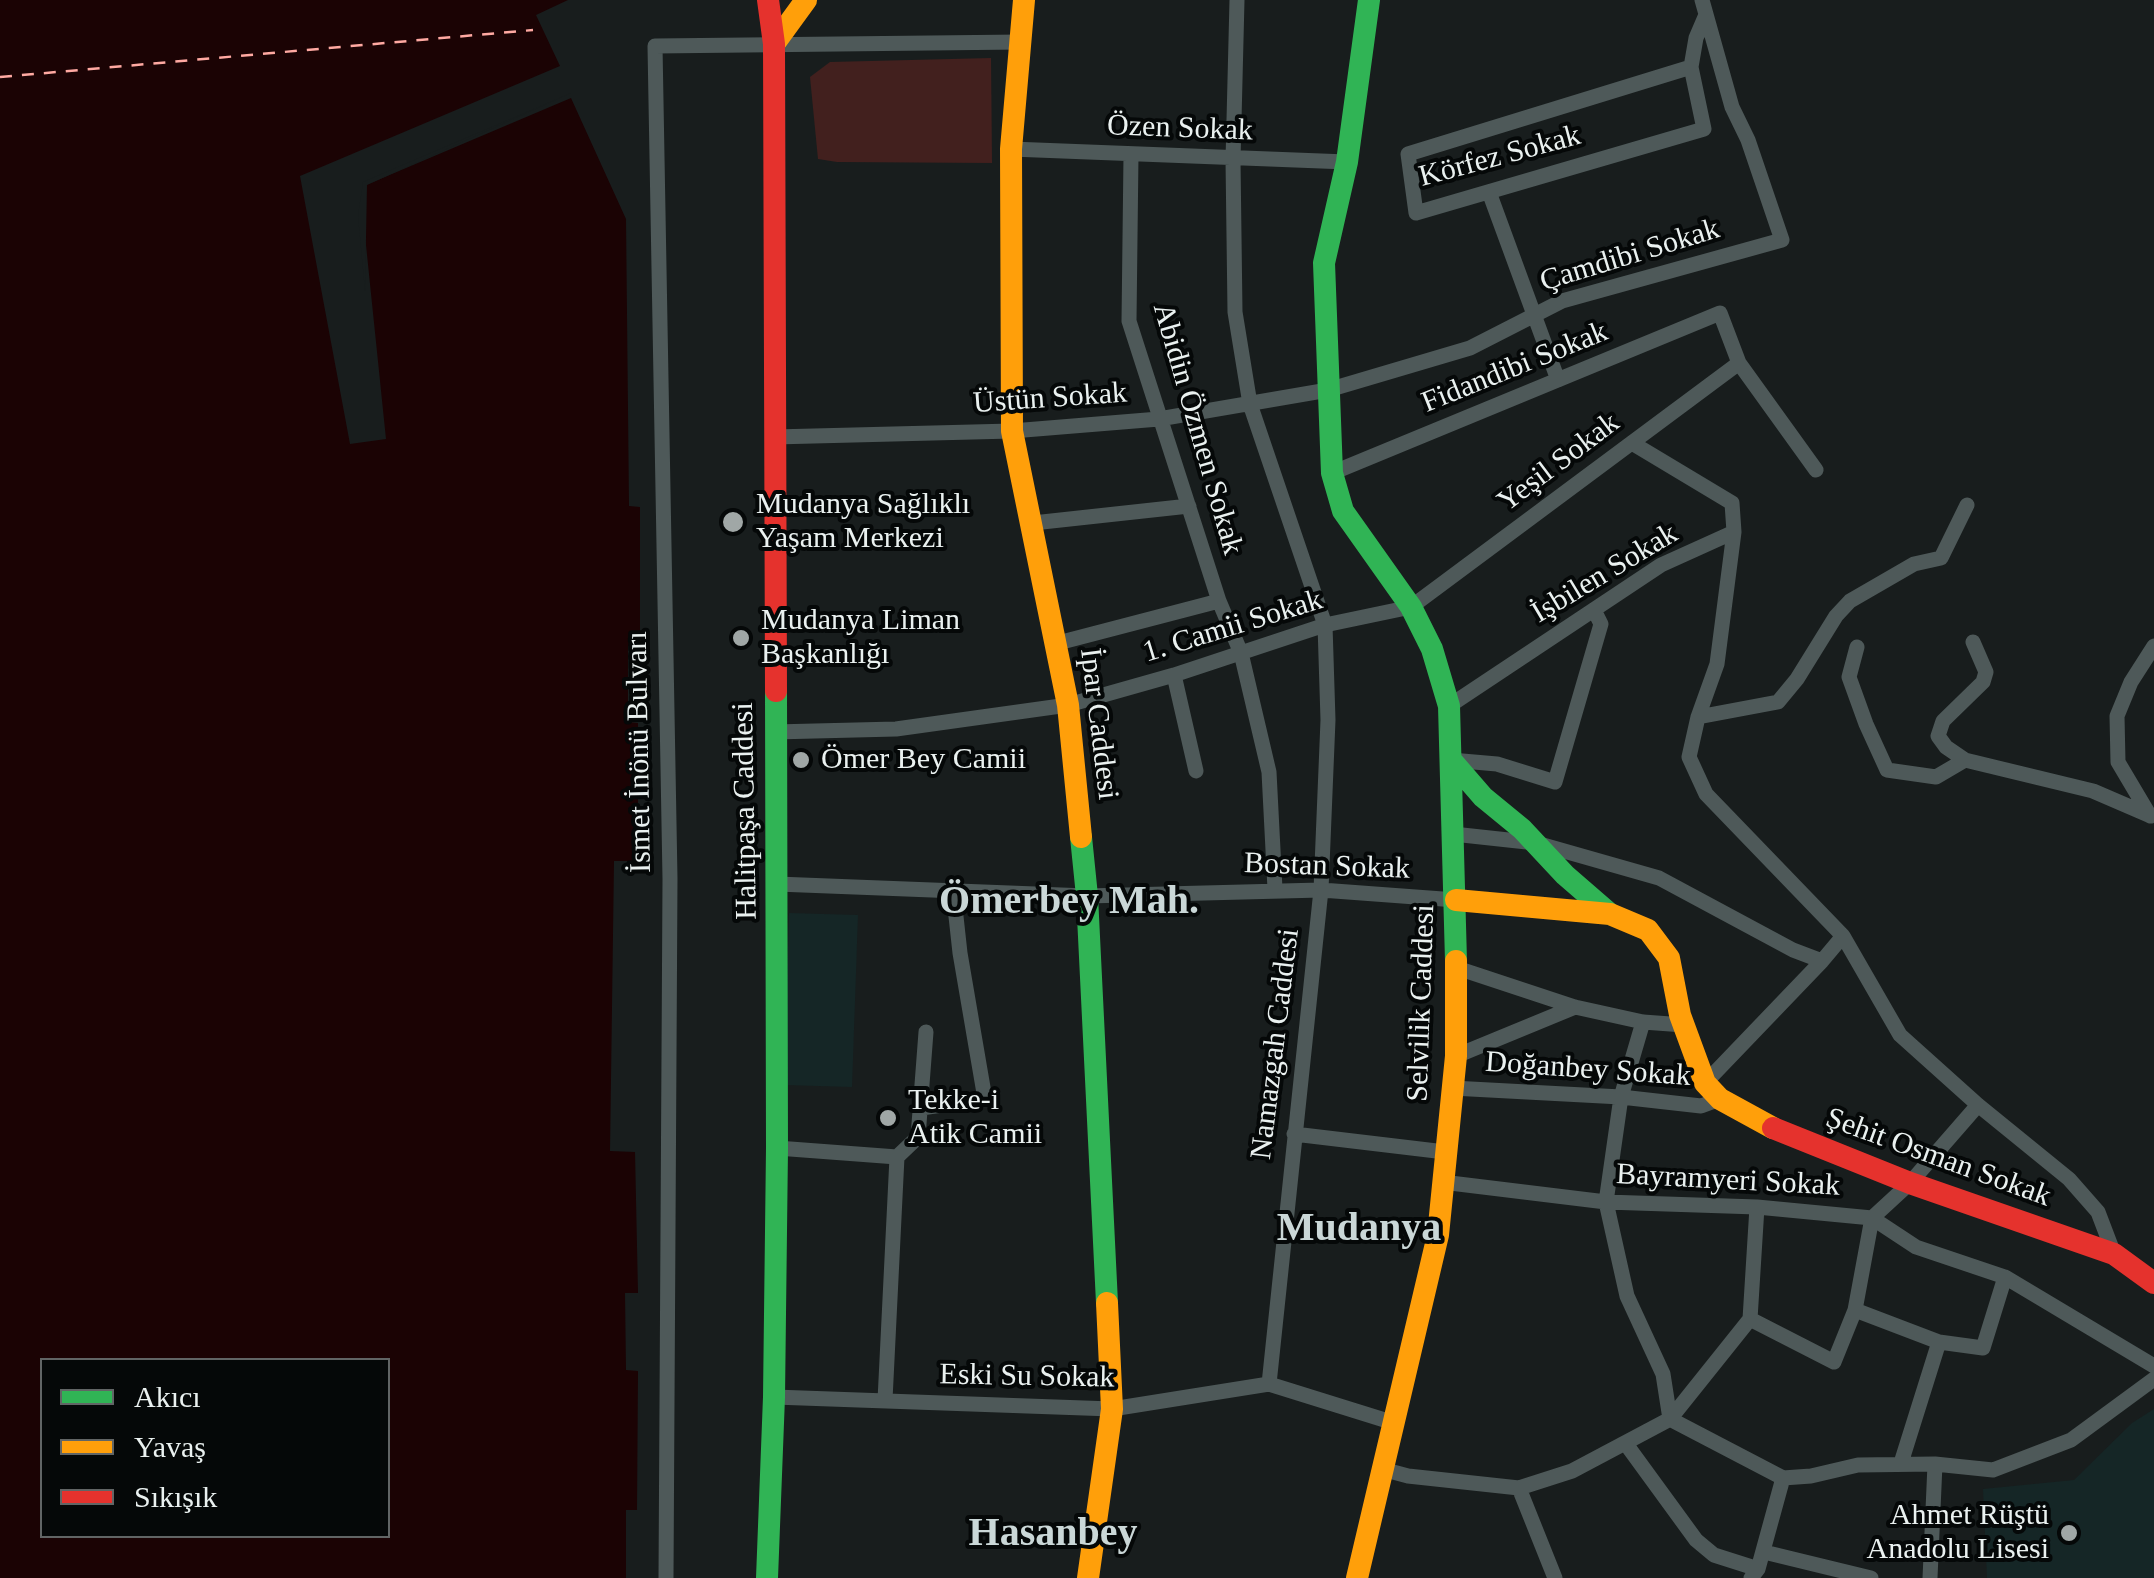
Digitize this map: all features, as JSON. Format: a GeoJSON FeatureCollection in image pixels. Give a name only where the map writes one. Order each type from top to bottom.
{"type":"FeatureCollection","features":[{"type":"Feature","properties":{"kind":"main road","name":"Halitpaşa Caddesi"},"geometry":{"type":"LineString","coordinates":[[766,1578],[774,1397],[777,884],[774,44],[768,0]]}},
{"type":"Feature","properties":{"kind":"main road"},"geometry":{"type":"LineString","coordinates":[[774,44],[806,0]]}},
{"type":"Feature","properties":{"kind":"main road","name":"İpar Caddesi"},"geometry":{"type":"LineString","coordinates":[[1024,0],[1011,149],[1012,431],[1068,704],[1087,896],[1112,1409],[1088,1578]]}},
{"type":"Feature","properties":{"kind":"main road","name":"Selvilik Caddesi"},"geometry":{"type":"LineString","coordinates":[[1357,1578],[1438,1235],[1456,1056],[1456,900],[1449,706],[1432,648],[1411,607],[1343,511],[1332,473],[1324,263],[1347,162],[1369,0]]}},
{"type":"Feature","properties":{"kind":"main road"},"geometry":{"type":"LineString","coordinates":[[1451,760],[1484,797],[1610,914]]}},
{"type":"Feature","properties":{"kind":"main road"},"geometry":{"type":"LineString","coordinates":[[1456,900],[1610,914],[1648,930],[1670,958],[1684,1025],[1712,1091]]}},
{"type":"Feature","properties":{"kind":"main road","name":"Şehit Osman Sokak"},"geometry":{"type":"LineString","coordinates":[[1712,1091],[1776,1128],[1910,1183],[2114,1254],[2154,1284]]}},
{"type":"Feature","properties":{"kind":"street","name":"Namazgah Caddesi"},"geometry":{"type":"LineString","coordinates":[[1236,0],[1235,312],[1250,404],[1326,625],[1328,720],[1321,890],[1269,1384]]}},
{"type":"Feature","properties":{"kind":"street","name":"Körfez Sokak"},"geometry":{"type":"LineString","coordinates":[[1691,67],[1408,154],[1416,213],[1704,128],[1691,67],[1704,8]]}},
{"type":"Feature","properties":{"kind":"street","name":"Çamdibi Sokak"},"geometry":{"type":"LineString","coordinates":[[1328,390],[1470,348],[1562,301],[1782,240],[1748,140],[1732,107],[1704,8]]}},
{"type":"Feature","properties":{"kind":"street"},"geometry":{"type":"LineString","coordinates":[[774,44],[1021,42]]}},
{"type":"Feature","properties":{"kind":"street","name":"İsmet İnönü Bulvarı"},"geometry":{"type":"LineString","coordinates":[[666,1578],[670,878],[654,46],[774,44]]}},
{"type":"Feature","properties":{"kind":"street","name":"Özen Sokak"},"geometry":{"type":"LineString","coordinates":[[1011,149],[1347,162]]}},
{"type":"Feature","properties":{"kind":"street","name":"Abidin Özmen Sokak"},"geometry":{"type":"LineString","coordinates":[[1131,156],[1129,321],[1219,601],[1240,654],[1268,772],[1275,889]]}},
{"type":"Feature","properties":{"kind":"street"},"geometry":{"type":"LineString","coordinates":[[1488,192],[1558,380]]}},
{"type":"Feature","properties":{"kind":"street","name":"Fidandibi Sokak"},"geometry":{"type":"LineString","coordinates":[[1332,473],[1720,313],[1739,364]]}},
{"type":"Feature","properties":{"kind":"street"},"geometry":{"type":"LineString","coordinates":[[1739,364],[1816,470]]}},
{"type":"Feature","properties":{"kind":"street","name":"Yeşil Sokak"},"geometry":{"type":"LineString","coordinates":[[1411,607],[1739,364]]}},
{"type":"Feature","properties":{"kind":"street","name":"Üstün Sokak"},"geometry":{"type":"LineString","coordinates":[[774,437],[1012,431],[1159,419],[1328,390]]}},
{"type":"Feature","properties":{"kind":"street"},"geometry":{"type":"LineString","coordinates":[[1632,443],[1732,503],[1734,532],[1717,664],[1698,717],[1690,756],[1706,794],[1842,936],[1900,1036],[2069,1179],[2098,1212],[2114,1254]]}},
{"type":"Feature","properties":{"kind":"street"},"geometry":{"type":"LineString","coordinates":[[1033,522],[1189,506]]}},
{"type":"Feature","properties":{"kind":"street"},"geometry":{"type":"LineString","coordinates":[[1698,717],[1778,702],[1850,601],[1914,564],[1941,558],[1966,506]]}},
{"type":"Feature","properties":{"kind":"street","name":"İşbilen Sokak"},"geometry":{"type":"LineString","coordinates":[[1449,706],[1661,566],[1734,532]]}},
{"type":"Feature","properties":{"kind":"street"},"geometry":{"type":"LineString","coordinates":[[1058,643],[1219,601]]}},
{"type":"Feature","properties":{"kind":"street","name":"1. Camii Sokak"},"geometry":{"type":"LineString","coordinates":[[774,732],[896,729],[1068,704],[1174,675],[1326,625],[1411,607]]}},
{"type":"Feature","properties":{"kind":"street"},"geometry":{"type":"LineString","coordinates":[[1451,760],[1497,764],[1555,782],[1601,624],[1594,610]]}},
{"type":"Feature","properties":{"kind":"street"},"geometry":{"type":"LineString","coordinates":[[1973,642],[1986,672],[1983,682],[1943,721],[1938,736],[1946,747],[1965,760],[2094,792],[2152,820]]}},
{"type":"Feature","properties":{"kind":"street"},"geometry":{"type":"LineString","coordinates":[[2152,820],[2118,762],[2117,716],[2131,682],[2154,646]]}},
{"type":"Feature","properties":{"kind":"street"},"geometry":{"type":"LineString","coordinates":[[1856,647],[1849,677],[1887,770],[1936,777],[1965,760]]}},
{"type":"Feature","properties":{"kind":"street"},"geometry":{"type":"LineString","coordinates":[[1174,675],[1196,771]]}},
{"type":"Feature","properties":{"kind":"street"},"geometry":{"type":"LineString","coordinates":[[1453,834],[1536,843],[1659,878],[1822,962]]}},
{"type":"Feature","properties":{"kind":"street","name":"Bostan Sokak"},"geometry":{"type":"LineString","coordinates":[[777,884],[1087,896],[1321,890],[1456,900]]}},
{"type":"Feature","properties":{"kind":"street"},"geometry":{"type":"LineString","coordinates":[[922,1108],[984,1099],[953,890]]}},
{"type":"Feature","properties":{"kind":"street"},"geometry":{"type":"LineString","coordinates":[[1712,1091],[1842,936]]}},
{"type":"Feature","properties":{"kind":"street"},"geometry":{"type":"LineString","coordinates":[[1454,966],[1575,1007],[1643,1022],[1684,1025]]}},
{"type":"Feature","properties":{"kind":"street"},"geometry":{"type":"LineString","coordinates":[[1456,1056],[1575,1007]]}},
{"type":"Feature","properties":{"kind":"street"},"geometry":{"type":"LineString","coordinates":[[1643,1022],[1620,1097],[1606,1202],[1627,1296],[1663,1374],[1670,1420]]}},
{"type":"Feature","properties":{"kind":"street"},"geometry":{"type":"LineString","coordinates":[[885,1400],[897,1157],[918,1137],[926,1032]]}},
{"type":"Feature","properties":{"kind":"street","name":"Doğanbey Sokak"},"geometry":{"type":"LineString","coordinates":[[1452,1088],[1620,1097],[1701,1106],[1712,1091]]}},
{"type":"Feature","properties":{"kind":"street"},"geometry":{"type":"LineString","coordinates":[[1750,1319],[1834,1362],[1855,1310],[1872,1218],[1910,1183],[1978,1105]]}},
{"type":"Feature","properties":{"kind":"street"},"geometry":{"type":"LineString","coordinates":[[1294,1134],[1445,1152]]}},
{"type":"Feature","properties":{"kind":"street"},"geometry":{"type":"LineString","coordinates":[[776,1148],[897,1157]]}},
{"type":"Feature","properties":{"kind":"street","name":"Bayramyeri Sokak"},"geometry":{"type":"LineString","coordinates":[[1442,1182],[1606,1202],[1756,1207],[1872,1218],[1916,1247],[2005,1278],[2154,1366]]}},
{"type":"Feature","properties":{"kind":"street"},"geometry":{"type":"LineString","coordinates":[[1382,1469],[1408,1476],[1518,1488],[1572,1471],[1670,1420],[1750,1319],[1756,1207]]}},
{"type":"Feature","properties":{"kind":"street"},"geometry":{"type":"LineString","coordinates":[[1855,1310],[1938,1342],[1984,1348],[2005,1278]]}},
{"type":"Feature","properties":{"kind":"street"},"geometry":{"type":"LineString","coordinates":[[1900,1463],[1938,1342]]}},
{"type":"Feature","properties":{"kind":"street"},"geometry":{"type":"LineString","coordinates":[[1670,1420],[1783,1478],[1811,1476],[1858,1464],[1935,1464],[1993,1470],[2071,1440],[2154,1379]]}},
{"type":"Feature","properties":{"kind":"street","name":"Eski Su Sokak"},"geometry":{"type":"LineString","coordinates":[[774,1397],[1112,1409],[1269,1384],[1391,1422]]}},
{"type":"Feature","properties":{"kind":"street"},"geometry":{"type":"LineString","coordinates":[[1626,1444],[1696,1540],[1714,1555],[1755,1574],[1783,1478]]}},
{"type":"Feature","properties":{"kind":"street"},"geometry":{"type":"LineString","coordinates":[[1930,1578],[1935,1464]]}},
{"type":"Feature","properties":{"kind":"street"},"geometry":{"type":"LineString","coordinates":[[1518,1488],[1554,1578]]}},
{"type":"Feature","properties":{"kind":"street"},"geometry":{"type":"LineString","coordinates":[[1764,1552],[1871,1578]]}},
{"type":"Feature","properties":{"kind":"shaded area"},"geometry":{"type":"Polygon","coordinates":[[[0,0],[568,0],[536,15],[560,66],[300,176],[350,444],[386,439],[363,216],[366,185],[571,98],[626,219],[629,506],[640,507],[640,646],[628,646],[628,722],[638,723],[638,861],[614,861],[610,1151],[635,1152],[638,1293],[625,1293],[626,1370],[638,1371],[637,1510],[626,1510],[626,1578],[0,1578],[0,0]]]}},
{"type":"Feature","properties":{"kind":"shaded area"},"geometry":{"type":"Polygon","coordinates":[[[991,58],[992,163],[818,159],[810,77],[830,62],[991,58]]]}},
{"type":"Feature","properties":{"kind":"shaded area"},"geometry":{"type":"Polygon","coordinates":[[[789,913],[858,915],[852,1087],[784,1085],[789,913]]]}},
{"type":"Feature","properties":{"kind":"shaded area","name":"Ahmet Rüştü Anadolu Lisesi"},"geometry":{"type":"Polygon","coordinates":[[[2154,1409],[2154,1578],[1987,1578],[1983,1489],[2074,1480],[2132,1423],[2154,1409]]]}},
{"type":"Feature","properties":{"kind":"pier"},"geometry":{"type":"Polygon","coordinates":[[[571,93],[367,185],[365,291],[358,216],[363,182],[571,93]]]}},
{"type":"Feature","properties":{"kind":"ferry route"},"geometry":{"type":"LineString","coordinates":[[0,77],[533,30]]}},
{"type":"Feature","properties":{"kind":"traffic: fast"},"geometry":{"type":"LineString","coordinates":[[1369,0],[1347,162],[1324,263],[1332,473],[1343,511],[1411,607],[1432,649],[1449,706],[1456,961]]}},
{"type":"Feature","properties":{"kind":"traffic: fast"},"geometry":{"type":"LineString","coordinates":[[767,1578],[777,1148],[776,691]]}},
{"type":"Feature","properties":{"kind":"traffic: fast"},"geometry":{"type":"LineString","coordinates":[[1451,760],[1483,797],[1610,914]]}},
{"type":"Feature","properties":{"kind":"traffic: fast"},"geometry":{"type":"LineString","coordinates":[[1081,837],[1107,1303]]}},
{"type":"Feature","properties":{"kind":"traffic: slow"},"geometry":{"type":"LineString","coordinates":[[774,44],[806,0]]}},
{"type":"Feature","properties":{"kind":"traffic: slow"},"geometry":{"type":"LineString","coordinates":[[1024,0],[1011,149],[1012,431],[1068,705],[1081,837]]}},
{"type":"Feature","properties":{"kind":"traffic: slow"},"geometry":{"type":"LineString","coordinates":[[1456,900],[1610,914],[1648,930],[1669,958],[1680,1015],[1705,1083],[1720,1099],[1773,1128]]}},
{"type":"Feature","properties":{"kind":"traffic: slow"},"geometry":{"type":"LineString","coordinates":[[1357,1578],[1438,1235],[1456,1056],[1456,961]]}},
{"type":"Feature","properties":{"kind":"traffic: slow"},"geometry":{"type":"LineString","coordinates":[[1088,1578],[1112,1409],[1107,1303]]}},
{"type":"Feature","properties":{"kind":"traffic: jam"},"geometry":{"type":"LineString","coordinates":[[768,0],[774,44]]}},
{"type":"Feature","properties":{"kind":"traffic: jam"},"geometry":{"type":"LineString","coordinates":[[774,44],[776,691]]}},
{"type":"Feature","properties":{"kind":"traffic: jam"},"geometry":{"type":"LineString","coordinates":[[1773,1128],[1910,1183],[2114,1254],[2154,1283]]}},
{"type":"Feature","properties":{"kind":"place","name":"Mudanya Sağlıklı Yaşam Merkezi"},"geometry":{"type":"Point","coordinates":[733,522]}},
{"type":"Feature","properties":{"kind":"place","name":"Mudanya Liman Başkanlığı"},"geometry":{"type":"Point","coordinates":[741,638]}},
{"type":"Feature","properties":{"kind":"place","name":"Ömer Bey Camii"},"geometry":{"type":"Point","coordinates":[801,760]}},
{"type":"Feature","properties":{"kind":"place","name":"Tekke-i Atik Camii"},"geometry":{"type":"Point","coordinates":[888,1118]}},
{"type":"Feature","properties":{"kind":"place","name":"Ahmet Rüştü Anadolu Lisesi"},"geometry":{"type":"Point","coordinates":[2069,1533]}},
{"type":"Feature","properties":{"kind":"district","name":"Ömerbey Mah."},"geometry":{"type":"Point","coordinates":[1069,903]}},
{"type":"Feature","properties":{"kind":"district","name":"Mudanya"},"geometry":{"type":"Point","coordinates":[1359,1230]}},
{"type":"Feature","properties":{"kind":"district","name":"Hasanbey"},"geometry":{"type":"Point","coordinates":[1053,1535]}}]}
